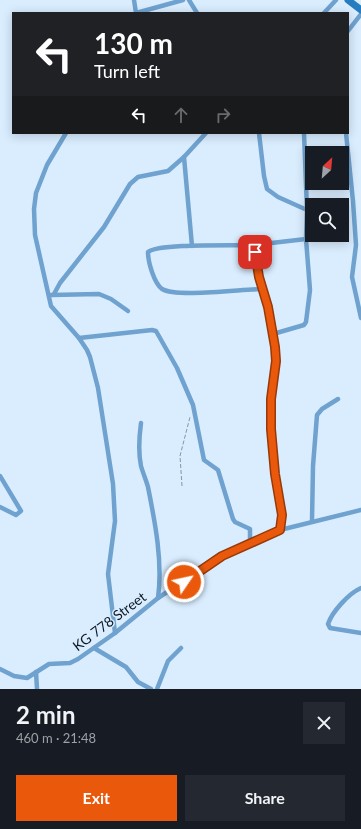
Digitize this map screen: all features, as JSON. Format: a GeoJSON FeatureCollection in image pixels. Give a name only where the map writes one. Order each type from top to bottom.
{"type":"FeatureCollection","features":[{"type":"Feature","properties":{"kind":"street"},"geometry":{"type":"LineString","coordinates":[[134,0],[136,12]]}},
{"type":"Feature","properties":{"kind":"street"},"geometry":{"type":"LineString","coordinates":[[140,12],[183,0]]}},
{"type":"Feature","properties":{"kind":"street"},"geometry":{"type":"LineString","coordinates":[[189,0],[196,12]]}},
{"type":"Feature","properties":{"kind":"street"},"geometry":{"type":"LineString","coordinates":[[325,12],[336,0]]}},
{"type":"Feature","properties":{"kind":"street"},"geometry":{"type":"LineString","coordinates":[[348,0],[361,10]]}},
{"type":"Feature","properties":{"kind":"street"},"geometry":{"type":"LineString","coordinates":[[349,30],[361,14]]}},
{"type":"Feature","properties":{"kind":"street"},"geometry":{"type":"LineString","coordinates":[[65,134],[47,165],[36,193],[34,209],[35,235],[51,294],[51,306],[79,338],[90,356],[94,370],[113,484],[115,521],[108,574],[115,633]]}},
{"type":"Feature","properties":{"kind":"street"},"geometry":{"type":"LineString","coordinates":[[51,294],[104,228],[130,184],[138,177],[168,170],[184,158],[205,134]]}},
{"type":"Feature","properties":{"kind":"street"},"geometry":{"type":"LineString","coordinates":[[259,134],[267,189],[278,197],[305,209]]}},
{"type":"Feature","properties":{"kind":"street"},"geometry":{"type":"LineString","coordinates":[[304,134],[307,198]]}},
{"type":"Feature","properties":{"kind":"street"},"geometry":{"type":"LineString","coordinates":[[346,134],[356,245],[352,277],[361,318]]}},
{"type":"Feature","properties":{"kind":"street"},"geometry":{"type":"LineString","coordinates":[[184,158],[192,246]]}},
{"type":"Feature","properties":{"kind":"street"},"geometry":{"type":"LineString","coordinates":[[264,289],[176,292],[161,288],[156,279],[148,252],[192,246],[254,245],[305,239]]}},
{"type":"Feature","properties":{"kind":"street"},"geometry":{"type":"LineString","coordinates":[[273,334],[304,325],[306,322],[310,290],[306,242]]}},
{"type":"Feature","properties":{"kind":"street"},"geometry":{"type":"LineString","coordinates":[[254,245],[259,277],[264,289],[273,334],[276,361],[271,399],[271,429],[275,474],[282,515],[280,530]]}},
{"type":"Feature","properties":{"kind":"street"},"geometry":{"type":"LineString","coordinates":[[51,294],[99,294],[111,299],[128,311]]}},
{"type":"Feature","properties":{"kind":"street"},"geometry":{"type":"LineString","coordinates":[[79,338],[152,330],[156,331],[177,368],[193,405],[204,460],[217,468],[233,519],[238,524],[250,529],[250,544]]}},
{"type":"Feature","properties":{"kind":"street"},"geometry":{"type":"LineString","coordinates":[[312,521],[312,466],[317,415],[322,409],[338,399]]}},
{"type":"Feature","properties":{"kind":"street"},"geometry":{"type":"LineString","coordinates":[[141,423],[139,448],[140,460],[148,485],[156,539],[160,580],[158,598]]}},
{"type":"Feature","properties":{"kind":"street"},"geometry":{"type":"LineString","coordinates":[[0,476],[21,510],[16,515],[0,507]]}},
{"type":"Feature","properties":{"kind":"street","name":"KG 778 Street"},"geometry":{"type":"LineString","coordinates":[[0,669],[21,678],[30,677],[49,664],[70,663],[115,633],[158,598],[222,556],[280,530],[361,510]]}},
{"type":"Feature","properties":{"kind":"street"},"geometry":{"type":"LineString","coordinates":[[361,588],[356,590],[334,614],[328,624],[330,628],[361,633]]}},
{"type":"Feature","properties":{"kind":"street"},"geometry":{"type":"LineString","coordinates":[[94,648],[126,667],[138,682],[151,689]]}},
{"type":"Feature","properties":{"kind":"street"},"geometry":{"type":"LineString","coordinates":[[157,689],[168,661],[181,648]]}},
{"type":"Feature","properties":{"kind":"street"},"geometry":{"type":"LineString","coordinates":[[36,672],[37,689]]}},
{"type":"Feature","properties":{"kind":"path"},"geometry":{"type":"LineString","coordinates":[[182,486],[180,456],[193,405]]}},
{"type":"Feature","properties":{"kind":"route"},"geometry":{"type":"LineString","coordinates":[[184,582],[222,556],[280,530],[282,515],[273,460],[271,429],[271,399],[276,371],[275,347],[268,307],[264,289],[259,277],[255,252]]}}]}
